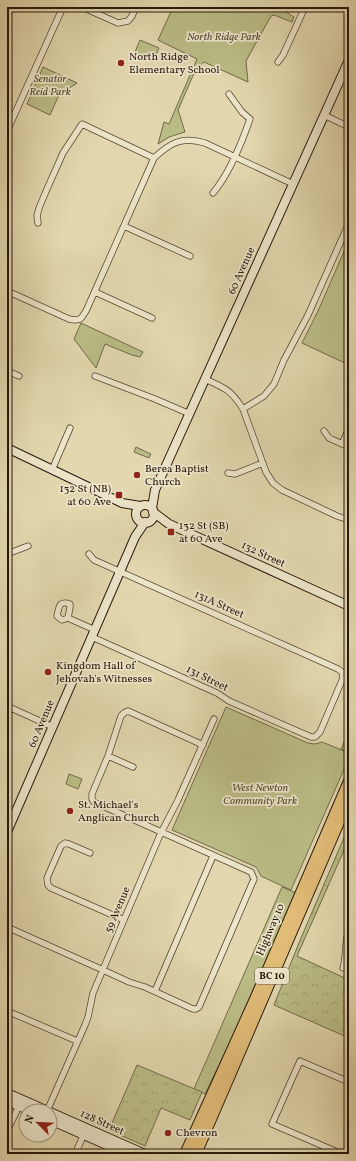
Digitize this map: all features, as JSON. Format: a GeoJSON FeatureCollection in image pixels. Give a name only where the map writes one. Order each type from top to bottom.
{"type":"FeatureCollection","features":[{"type":"Feature","properties":{"kind":"highway","name":"Highway 10"},"geometry":{"type":"LineString","coordinates":[[185,1154],[255,999],[349,781]]}},
{"type":"Feature","properties":{"kind":"highway","name":"Highway 10"},"geometry":{"type":"LineString","coordinates":[[196,1154],[349,799]]}},
{"type":"Feature","properties":{"kind":"street"},"geometry":{"type":"LineString","coordinates":[[7,131],[63,7]]}},
{"type":"Feature","properties":{"kind":"street"},"geometry":{"type":"LineString","coordinates":[[82,7],[118,23],[128,21],[136,7]]}},
{"type":"Feature","properties":{"kind":"street"},"geometry":{"type":"LineString","coordinates":[[278,62],[283,55],[305,7]]}},
{"type":"Feature","properties":{"kind":"street","name":"60 Avenue"},"geometry":{"type":"LineString","coordinates":[[152,510],[155,490],[349,60]]}},
{"type":"Feature","properties":{"kind":"street"},"geometry":{"type":"LineString","coordinates":[[213,193],[221,183],[246,131],[250,118],[242,112],[229,94]]}},
{"type":"Feature","properties":{"kind":"street"},"geometry":{"type":"LineString","coordinates":[[324,115],[349,126]]}},
{"type":"Feature","properties":{"kind":"street"},"geometry":{"type":"LineString","coordinates":[[38,223],[38,208],[63,153],[82,124],[154,158]]}},
{"type":"Feature","properties":{"kind":"street"},"geometry":{"type":"LineString","coordinates":[[7,291],[69,319],[75,320],[82,317],[95,292],[154,158],[172,143],[195,140],[205,143],[293,184]]}},
{"type":"Feature","properties":{"kind":"street"},"geometry":{"type":"LineString","coordinates":[[243,409],[264,396],[274,384],[284,360],[308,315],[349,223]]}},
{"type":"Feature","properties":{"kind":"street"},"geometry":{"type":"LineString","coordinates":[[124,226],[190,256]]}},
{"type":"Feature","properties":{"kind":"street"},"geometry":{"type":"LineString","coordinates":[[95,292],[152,318]]}},
{"type":"Feature","properties":{"kind":"street"},"geometry":{"type":"LineString","coordinates":[[7,371],[19,376]]}},
{"type":"Feature","properties":{"kind":"street"},"geometry":{"type":"LineString","coordinates":[[95,376],[190,414]]}},
{"type":"Feature","properties":{"kind":"street"},"geometry":{"type":"LineString","coordinates":[[205,379],[224,388],[232,394],[243,409],[268,476],[278,488],[337,516],[349,520]]}},
{"type":"Feature","properties":{"kind":"street"},"geometry":{"type":"LineString","coordinates":[[52,470],[70,428]]}},
{"type":"Feature","properties":{"kind":"street"},"geometry":{"type":"LineString","coordinates":[[342,444],[349,428]]}},
{"type":"Feature","properties":{"kind":"street"},"geometry":{"type":"LineString","coordinates":[[324,431],[329,438],[349,447]]}},
{"type":"Feature","properties":{"kind":"street"},"geometry":{"type":"LineString","coordinates":[[7,448],[122,503],[141,506],[147,505],[152,510],[152,519],[146,522],[141,521],[122,503]]}},
{"type":"Feature","properties":{"kind":"street"},"geometry":{"type":"LineString","coordinates":[[228,473],[235,474],[263,464]]}},
{"type":"Feature","properties":{"kind":"street","name":"60 Avenue"},"geometry":{"type":"LineString","coordinates":[[141,506],[155,490]]}},
{"type":"Feature","properties":{"kind":"street"},"geometry":{"type":"LineString","coordinates":[[137,517],[137,511],[141,506]]}},
{"type":"Feature","properties":{"kind":"street","name":"132 Street"},"geometry":{"type":"LineString","coordinates":[[152,510],[169,524],[349,606]]}},
{"type":"Feature","properties":{"kind":"street","name":"60 Avenue"},"geometry":{"type":"LineString","coordinates":[[135,537],[137,517]]}},
{"type":"Feature","properties":{"kind":"street","name":"60 Avenue"},"geometry":{"type":"LineString","coordinates":[[7,832],[9,823],[53,727],[135,537],[146,522]]}},
{"type":"Feature","properties":{"kind":"street","name":"132 Street"},"geometry":{"type":"LineString","coordinates":[[146,522],[169,524]]}},
{"type":"Feature","properties":{"kind":"street"},"geometry":{"type":"LineString","coordinates":[[7,554],[28,546]]}},
{"type":"Feature","properties":{"kind":"street","name":"131A Street"},"geometry":{"type":"LineString","coordinates":[[89,554],[94,560],[342,672],[343,678],[337,694],[320,732],[314,737]]}},
{"type":"Feature","properties":{"kind":"street","name":"131 Street"},"geometry":{"type":"LineString","coordinates":[[68,618],[93,634],[218,693],[236,704],[314,737]]}},
{"type":"Feature","properties":{"kind":"street"},"geometry":{"type":"LineString","coordinates":[[7,713],[11,708],[53,727]]}},
{"type":"Feature","properties":{"kind":"street"},"geometry":{"type":"LineString","coordinates":[[7,926],[193,1009],[199,1007],[254,879],[251,872],[94,802],[92,799],[92,794],[108,756],[121,716],[128,711],[203,744]]}},
{"type":"Feature","properties":{"kind":"street","name":"59 Avenue"},"geometry":{"type":"LineString","coordinates":[[51,1103],[88,1017],[93,993],[162,833],[214,719]]}},
{"type":"Feature","properties":{"kind":"street"},"geometry":{"type":"LineString","coordinates":[[108,756],[133,767]]}},
{"type":"Feature","properties":{"kind":"street"},"geometry":{"type":"LineString","coordinates":[[90,853],[65,843],[62,846],[47,878],[48,884],[51,888],[124,920]]}},
{"type":"Feature","properties":{"kind":"street"},"geometry":{"type":"LineString","coordinates":[[155,991],[213,856]]}},
{"type":"Feature","properties":{"kind":"street"},"geometry":{"type":"LineString","coordinates":[[343,968],[346,941],[349,930]]}},
{"type":"Feature","properties":{"kind":"street"},"geometry":{"type":"LineString","coordinates":[[7,1011],[77,1041]]}},
{"type":"Feature","properties":{"kind":"street"},"geometry":{"type":"LineString","coordinates":[[342,1154],[272,1124],[300,1060],[349,1082]]}},
{"type":"Feature","properties":{"kind":"street","name":"128 Street"},"geometry":{"type":"LineString","coordinates":[[7,1093],[30,1103]]}},
{"type":"Feature","properties":{"kind":"street"},"geometry":{"type":"LineString","coordinates":[[7,1101],[18,1106]]}},
{"type":"Feature","properties":{"kind":"street"},"geometry":{"type":"LineString","coordinates":[[7,1131],[18,1108]]}},
{"type":"Feature","properties":{"kind":"street","name":"128 Street"},"geometry":{"type":"LineString","coordinates":[[58,1116],[127,1154]]}},
{"type":"Feature","properties":{"kind":"street","name":"128 Street"},"geometry":{"type":"LineString","coordinates":[[58,1123],[85,1131],[145,1154]]}},
{"type":"Feature","properties":{"kind":"street"},"geometry":{"type":"LineString","coordinates":[[75,1154],[85,1131]]}},
{"type":"Feature","properties":{"kind":"green space","name":"North Ridge Park"},"geometry":{"type":"Polygon","coordinates":[[[173,7],[278,7],[294,17],[292,22],[274,15],[271,16],[246,61],[248,82],[204,62],[195,71],[178,110],[185,132],[169,137],[158,144],[164,122],[169,124],[197,59],[158,40],[173,7]]]}},
{"type":"Feature","properties":{"kind":"green space"},"geometry":{"type":"Polygon","coordinates":[[[140,40],[159,48],[154,59],[135,52],[140,40]]]}},
{"type":"Feature","properties":{"kind":"green space","name":"Senator Reid Park"},"geometry":{"type":"Polygon","coordinates":[[[43,67],[77,83],[59,95],[50,115],[27,104],[43,67]]]}},
{"type":"Feature","properties":{"kind":"green space"},"geometry":{"type":"Polygon","coordinates":[[[349,240],[349,365],[302,343],[318,311],[349,240]]]}},
{"type":"Feature","properties":{"kind":"green space"},"geometry":{"type":"Polygon","coordinates":[[[81,323],[143,352],[140,357],[105,344],[96,368],[74,339],[81,323]]]}},
{"type":"Feature","properties":{"kind":"green space"},"geometry":{"type":"Polygon","coordinates":[[[136,447],[151,454],[149,458],[134,452],[136,447]]]}},
{"type":"Feature","properties":{"kind":"green space","name":"West Newton Community Park"},"geometry":{"type":"Polygon","coordinates":[[[226,707],[308,743],[315,744],[322,742],[349,753],[349,758],[291,890],[261,876],[256,867],[172,830],[226,707]]]}},
{"type":"Feature","properties":{"kind":"green space"},"geometry":{"type":"Polygon","coordinates":[[[349,731],[349,753],[341,749],[349,731]]]}},
{"type":"Feature","properties":{"kind":"green space"},"geometry":{"type":"Polygon","coordinates":[[[69,774],[82,779],[78,789],[66,784],[69,774]]]}},
{"type":"Feature","properties":{"kind":"green space"},"geometry":{"type":"Polygon","coordinates":[[[349,826],[349,839],[297,956],[349,980],[349,1038],[274,1005],[349,826]]]}},
{"type":"Feature","properties":{"kind":"green space"},"geometry":{"type":"Polygon","coordinates":[[[282,887],[296,893],[240,1022],[205,1094],[194,1089],[282,887]]]}},
{"type":"Feature","properties":{"kind":"green space"},"geometry":{"type":"Polygon","coordinates":[[[137,1065],[202,1092],[190,1120],[161,1108],[145,1146],[109,1130],[137,1065]]]}},
{"type":"Feature","properties":{"kind":"place","name":"North Ridge Elementary School"},"geometry":{"type":"Point","coordinates":[121,63]}},
{"type":"Feature","properties":{"kind":"place","name":"Berea Baptist Church"},"geometry":{"type":"Point","coordinates":[137,475]}},
{"type":"Feature","properties":{"kind":"place","name":"132 St (NB) at 60 Ave"},"geometry":{"type":"Point","coordinates":[119,495]}},
{"type":"Feature","properties":{"kind":"place","name":"132 St (SB) at 60 Ave"},"geometry":{"type":"Point","coordinates":[171,532]}},
{"type":"Feature","properties":{"kind":"place","name":"Kingdom Hall of Jehovah's Witnesses"},"geometry":{"type":"Point","coordinates":[48,672]}},
{"type":"Feature","properties":{"kind":"place","name":"St. Michael's Anglican Church"},"geometry":{"type":"Point","coordinates":[70,811]}},
{"type":"Feature","properties":{"kind":"place","name":"Chevron"},"geometry":{"type":"Point","coordinates":[168,1133]}}]}
